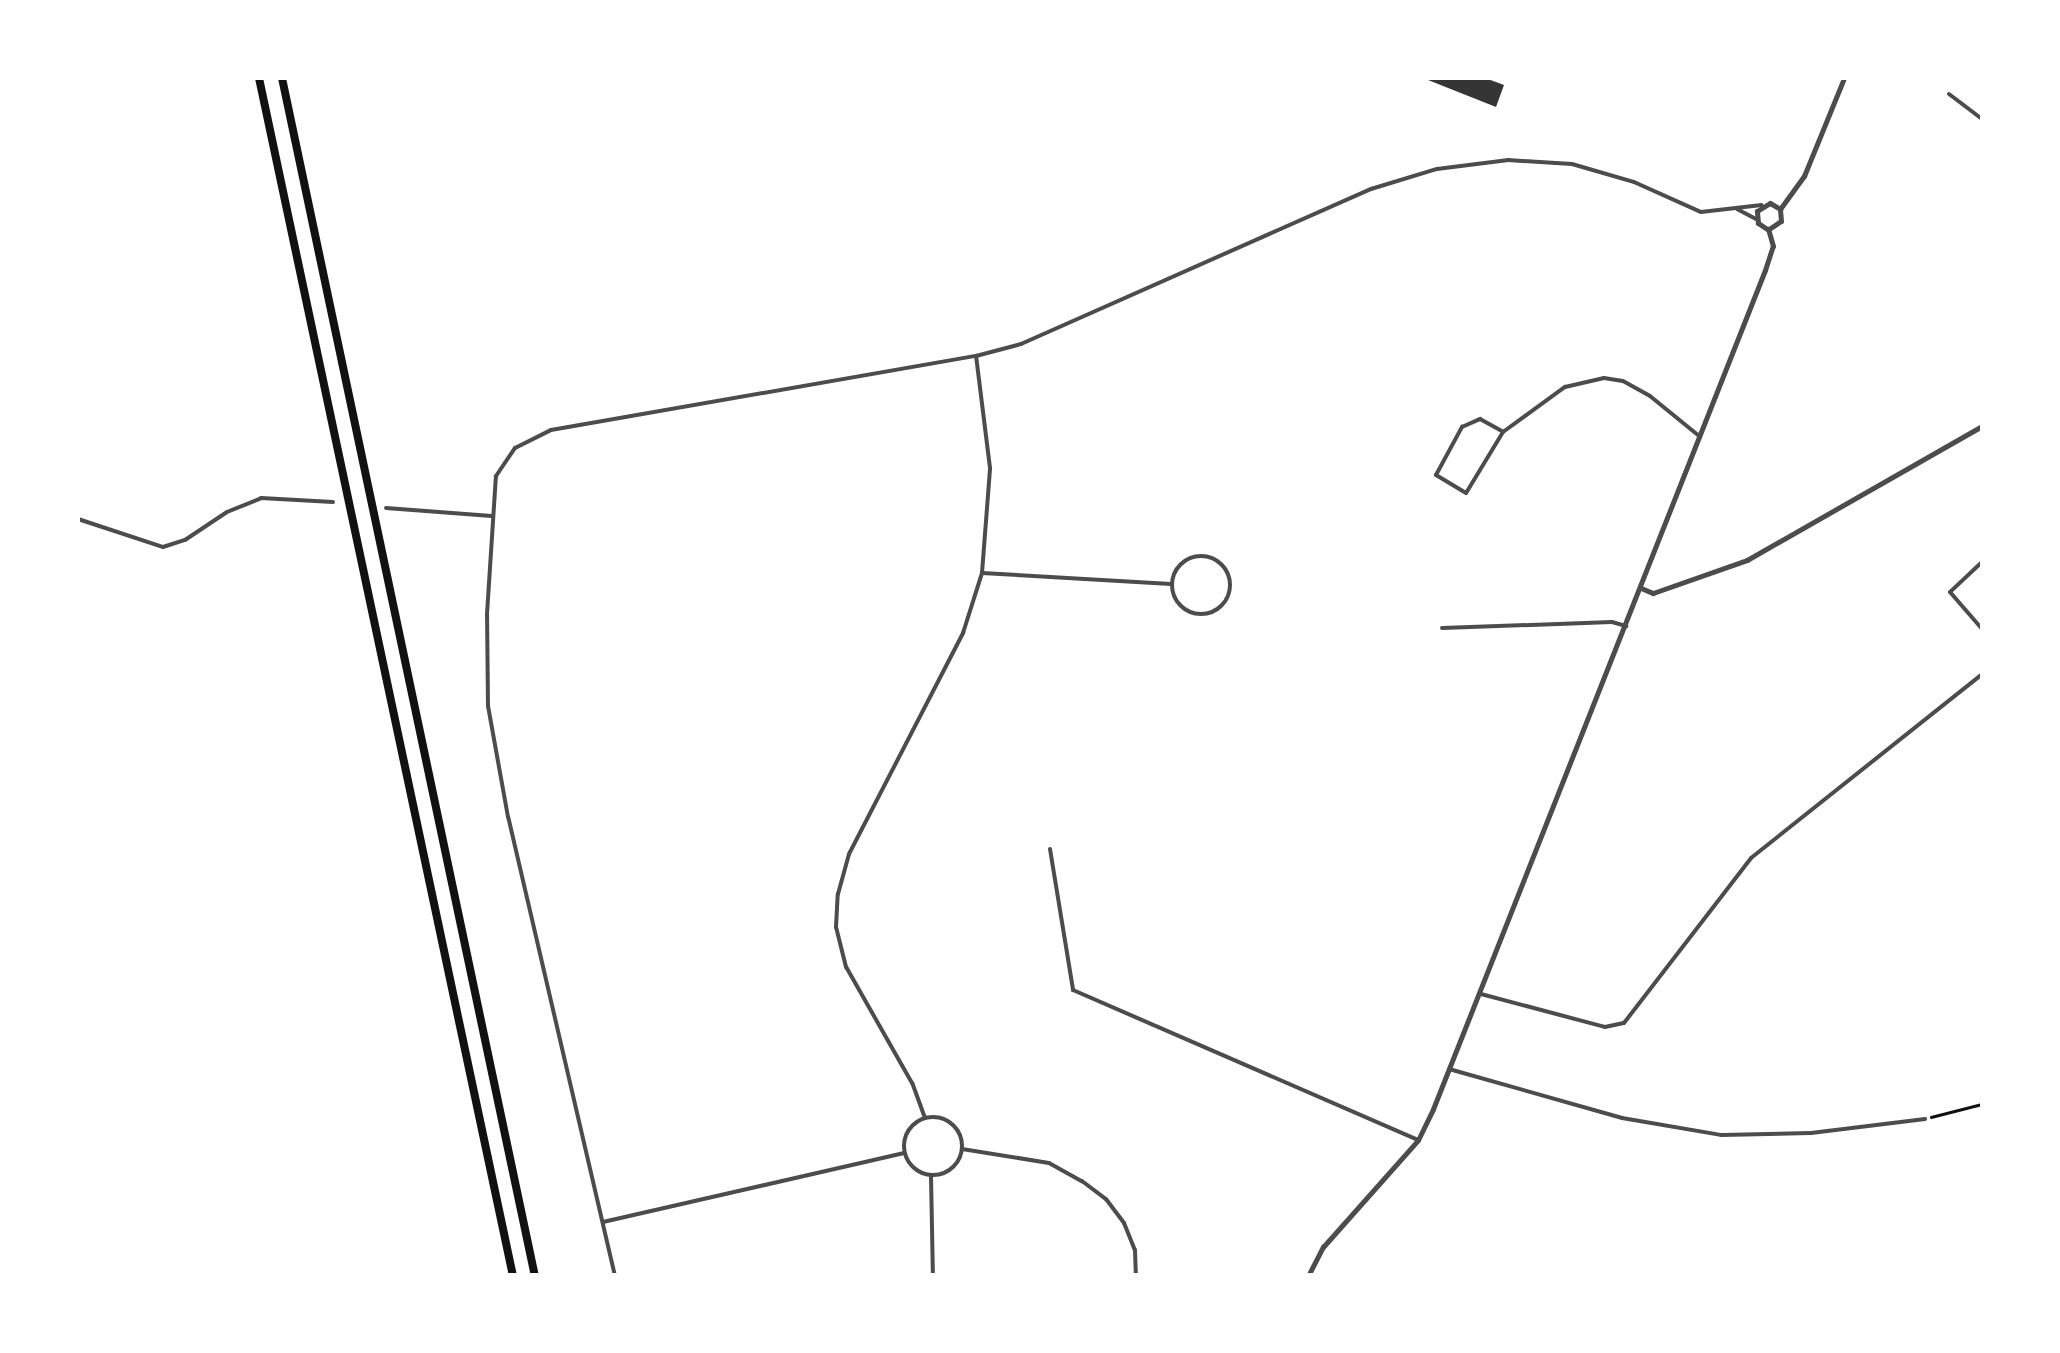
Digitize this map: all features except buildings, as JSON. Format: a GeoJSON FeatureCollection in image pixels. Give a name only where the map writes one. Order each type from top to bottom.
{"type":"FeatureCollection","features":[{"type":"Feature","properties":{"kind":"highway"},"geometry":{"type":"LineString","coordinates":[[259,78],[512,1276]]}},
{"type":"Feature","properties":{"kind":"highway"},"geometry":{"type":"LineString","coordinates":[[282,78],[535,1276]]}},
{"type":"Feature","properties":{"kind":"street"},"geometry":{"type":"LineString","coordinates":[[1768,229],[1779,225],[1780,210],[1804,176],[1844,78]]}},
{"type":"Feature","properties":{"kind":"street"},"geometry":{"type":"LineString","coordinates":[[1949,94],[1982,119]]}},
{"type":"Feature","properties":{"kind":"street"},"geometry":{"type":"LineString","coordinates":[[615,1276],[508,817],[488,706],[496,476],[515,448],[551,430],[976,356],[1021,344],[1371,189],[1437,168],[1508,160],[1572,164],[1634,182],[1701,212],[1774,204],[1780,210]]}},
{"type":"Feature","properties":{"kind":"street"},"geometry":{"type":"LineString","coordinates":[[1756,219],[1762,205]]}},
{"type":"Feature","properties":{"kind":"street"},"geometry":{"type":"LineString","coordinates":[[1308,1276],[1324,1247],[1418,1140],[1481,994],[1773,246],[1768,229],[1737,209]]}},
{"type":"Feature","properties":{"kind":"street"},"geometry":{"type":"LineString","coordinates":[[925,1118],[912,1082],[846,967],[836,927],[838,894],[849,854],[963,633],[982,573],[990,468],[976,356]]}},
{"type":"Feature","properties":{"kind":"street"},"geometry":{"type":"LineString","coordinates":[[1502,432],[1472,420],[1462,427],[1436,475],[1466,494],[1502,432],[1565,387],[1604,378],[1623,381],[1650,396],[1700,436]]}},
{"type":"Feature","properties":{"kind":"street"},"geometry":{"type":"LineString","coordinates":[[1640,588],[1652,593],[1747,560],[1982,426]]}},
{"type":"Feature","properties":{"kind":"street"},"geometry":{"type":"LineString","coordinates":[[78,519],[162,547],[185,540],[236,507],[261,498],[334,502]]}},
{"type":"Feature","properties":{"kind":"street"},"geometry":{"type":"LineString","coordinates":[[386,508],[492,516]]}},
{"type":"Feature","properties":{"kind":"street"},"geometry":{"type":"LineString","coordinates":[[1205,555],[1227,571],[1230,590],[1220,607],[1197,614],[1177,602],[1171,584],[1182,562],[1205,555]]}},
{"type":"Feature","properties":{"kind":"street"},"geometry":{"type":"LineString","coordinates":[[1982,562],[1950,592],[1982,629]]}},
{"type":"Feature","properties":{"kind":"street"},"geometry":{"type":"LineString","coordinates":[[982,573],[1171,584]]}},
{"type":"Feature","properties":{"kind":"street"},"geometry":{"type":"LineString","coordinates":[[1442,628],[1612,622],[1626,626]]}},
{"type":"Feature","properties":{"kind":"street"},"geometry":{"type":"LineString","coordinates":[[1481,994],[1605,1027],[1624,1023],[1752,858],[1982,674]]}},
{"type":"Feature","properties":{"kind":"street"},"geometry":{"type":"LineString","coordinates":[[1050,849],[1073,990],[1418,1140]]}},
{"type":"Feature","properties":{"kind":"street"},"geometry":{"type":"LineString","coordinates":[[1449,1069],[1622,1118],[1721,1135],[1811,1133],[1925,1118]]}},
{"type":"Feature","properties":{"kind":"street"},"geometry":{"type":"LineString","coordinates":[[925,1118],[952,1124],[962,1149]]}},
{"type":"Feature","properties":{"kind":"street"},"geometry":{"type":"LineString","coordinates":[[925,1118],[906,1135],[904,1153],[914,1169],[931,1176],[948,1172],[962,1149]]}},
{"type":"Feature","properties":{"kind":"street"},"geometry":{"type":"LineString","coordinates":[[962,1149],[1049,1163],[1106,1198],[1124,1223],[1135,1250],[1136,1276]]}},
{"type":"Feature","properties":{"kind":"street"},"geometry":{"type":"LineString","coordinates":[[603,1222],[904,1153]]}},
{"type":"Feature","properties":{"kind":"street"},"geometry":{"type":"LineString","coordinates":[[931,1176],[933,1276]]}},
{"type":"Feature","properties":{"kind":"path"},"geometry":{"type":"LineString","coordinates":[[1925,1118],[1982,1104]]}}]}
